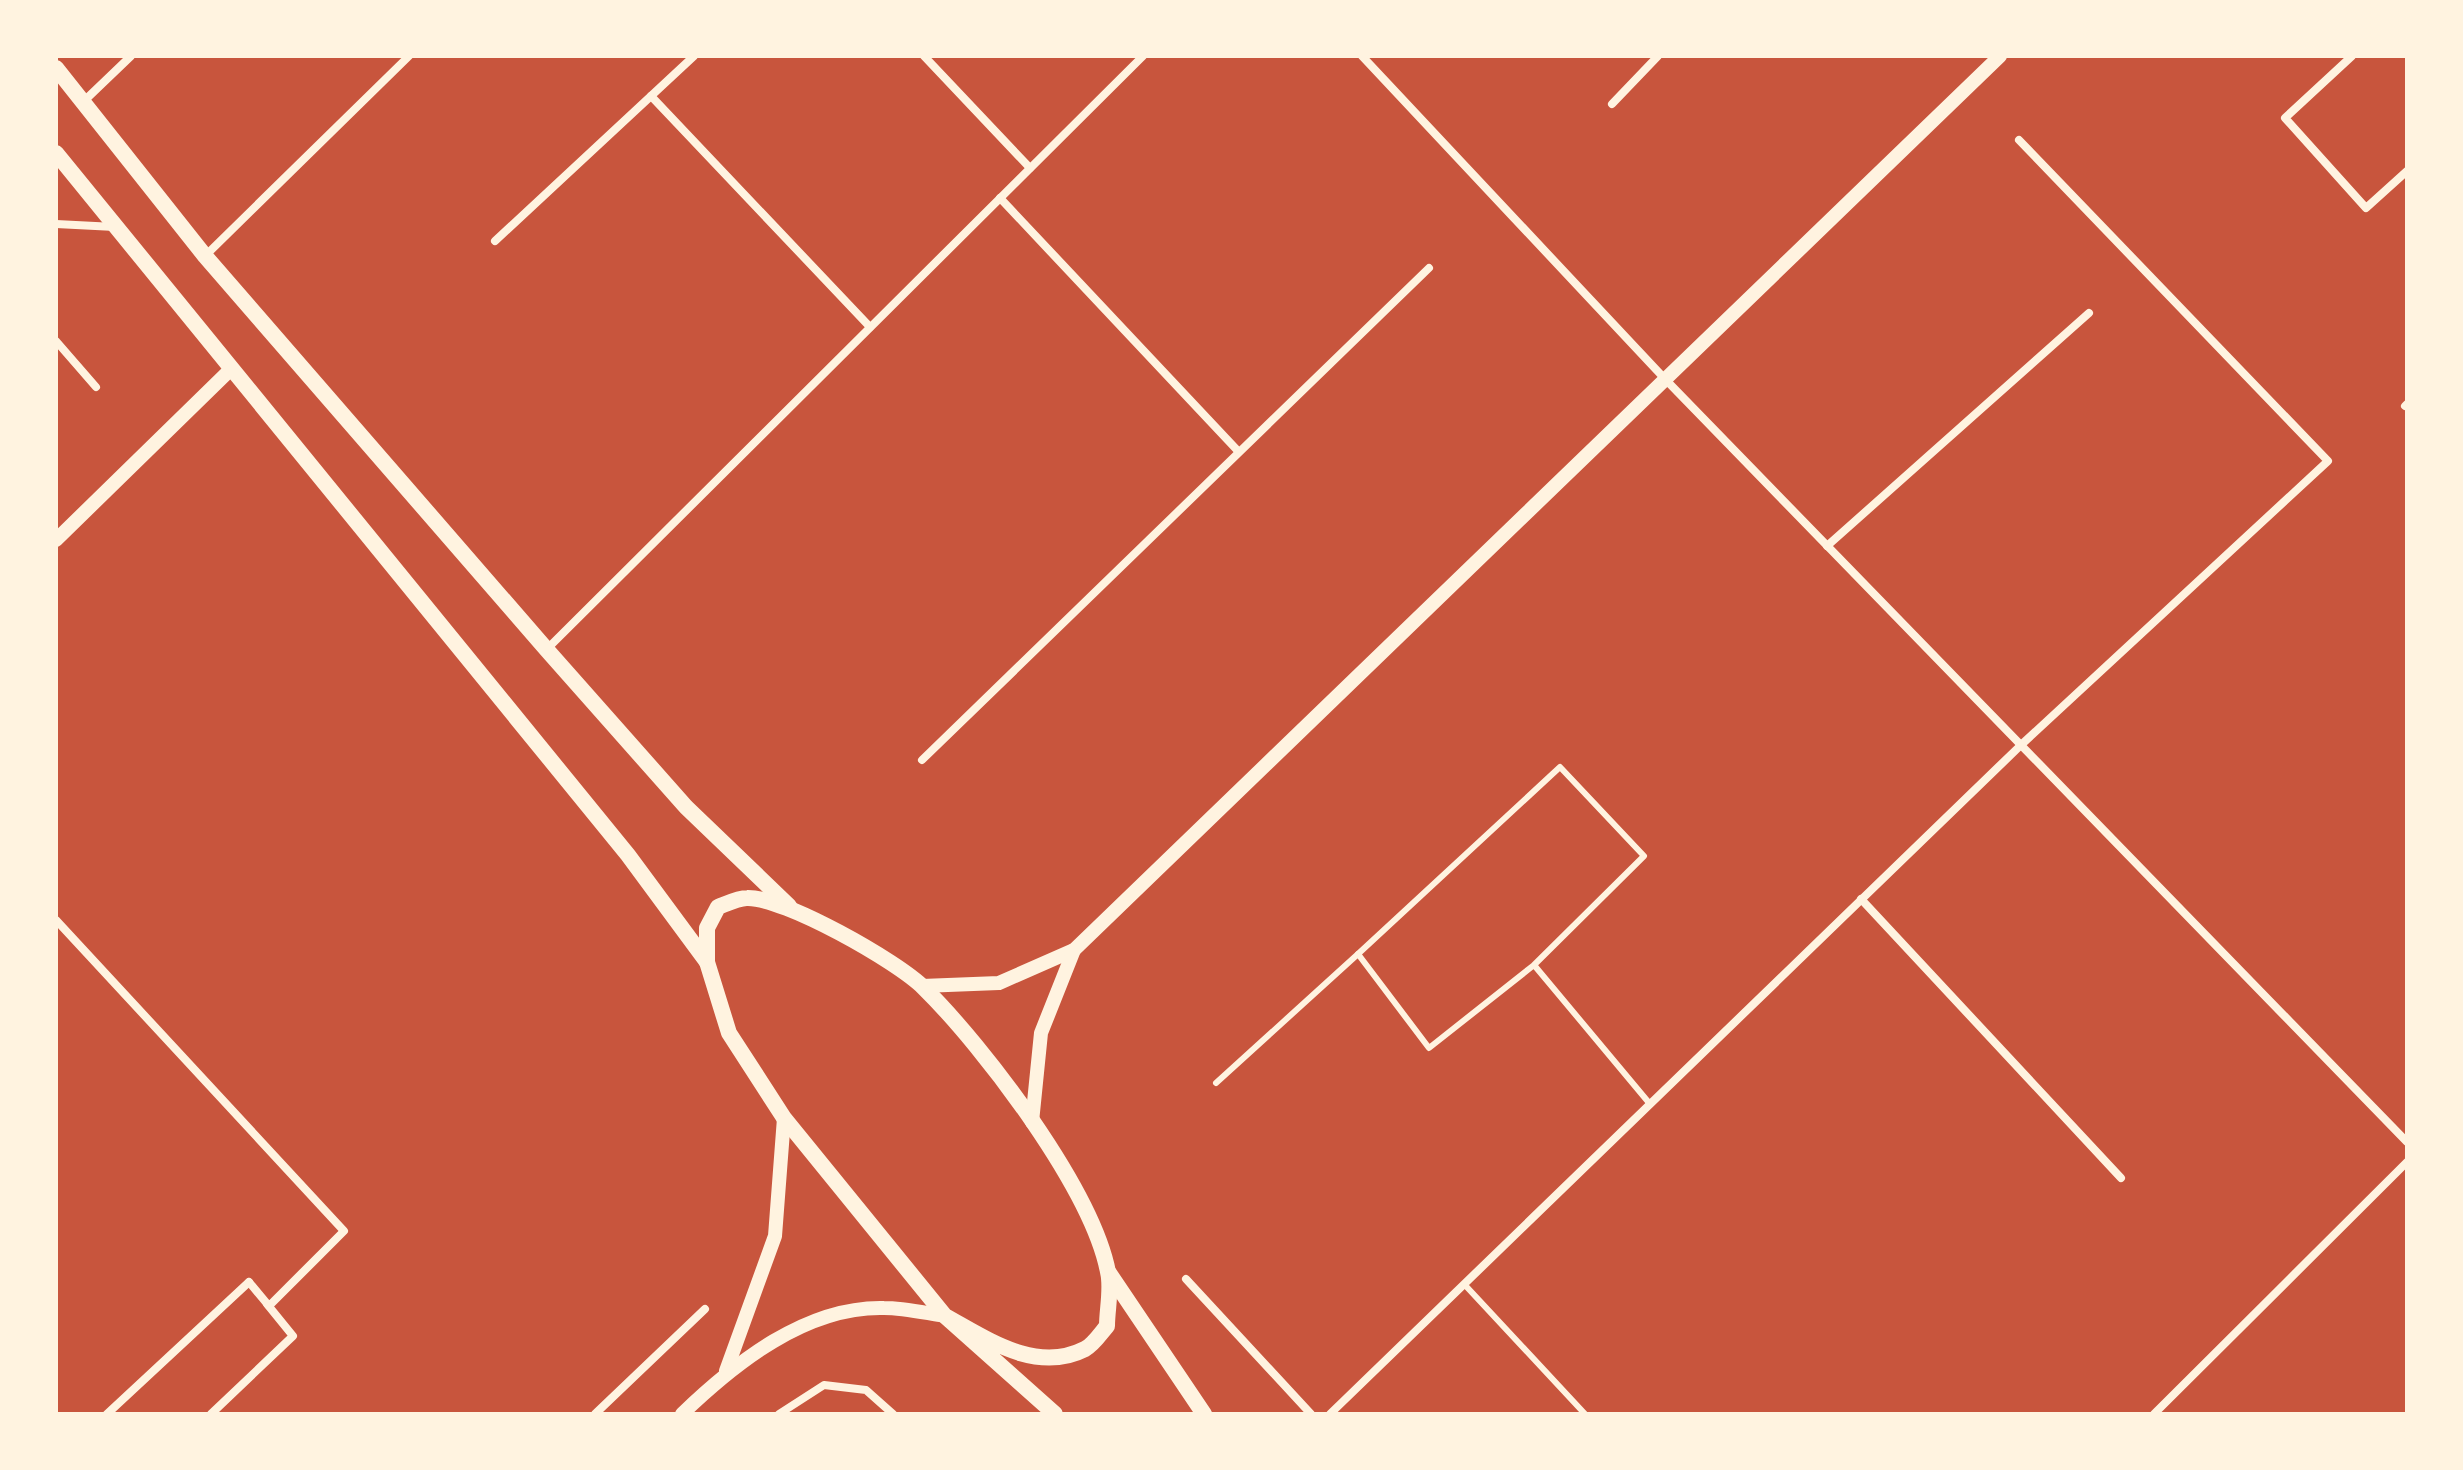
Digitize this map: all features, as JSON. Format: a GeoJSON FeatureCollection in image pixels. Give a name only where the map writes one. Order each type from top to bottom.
{"type":"FeatureCollection","features":[{"type":"Feature","properties":{"kind":"main road"},"geometry":{"type":"LineString","coordinates":[[56,68],[205,256],[686,807],[791,907],[922,986],[979,1052],[1032,1122],[1084,1209],[1109,1272],[1204,1414]]}},
{"type":"Feature","properties":{"kind":"main road"},"geometry":{"type":"LineString","coordinates":[[56,153],[628,855],[707,962]]}},
{"type":"Feature","properties":{"kind":"main road"},"geometry":{"type":"LineString","coordinates":[[791,907],[746,898],[718,907],[707,928],[707,962],[729,1033],[784,1118],[945,1316],[1055,1414]]}},
{"type":"Feature","properties":{"kind":"main road"},"geometry":{"type":"LineString","coordinates":[[945,1316],[997,1345],[1045,1360],[1087,1348],[1107,1326],[1109,1272]]}},
{"type":"Feature","properties":{"kind":"street"},"geometry":{"type":"LineString","coordinates":[[83,102],[131,56]]}},
{"type":"Feature","properties":{"kind":"street"},"geometry":{"type":"LineString","coordinates":[[205,256],[409,56]]}},
{"type":"Feature","properties":{"kind":"street"},"geometry":{"type":"LineString","coordinates":[[495,241],[694,56]]}},
{"type":"Feature","properties":{"kind":"street"},"geometry":{"type":"LineString","coordinates":[[924,56],[1030,168]]}},
{"type":"Feature","properties":{"kind":"street"},"geometry":{"type":"LineString","coordinates":[[547,650],[1143,56]]}},
{"type":"Feature","properties":{"kind":"street"},"geometry":{"type":"LineString","coordinates":[[1362,56],[1665,379],[2407,1142]]}},
{"type":"Feature","properties":{"kind":"street"},"geometry":{"type":"LineString","coordinates":[[1612,104],[1658,56]]}},
{"type":"Feature","properties":{"kind":"street"},"geometry":{"type":"LineString","coordinates":[[922,986],[999,983],[1074,950],[2000,56]]}},
{"type":"Feature","properties":{"kind":"street"},"geometry":{"type":"LineString","coordinates":[[2352,56],[2285,118],[2366,208],[2407,171]]}},
{"type":"Feature","properties":{"kind":"street"},"geometry":{"type":"LineString","coordinates":[[651,96],[870,327]]}},
{"type":"Feature","properties":{"kind":"street"},"geometry":{"type":"LineString","coordinates":[[1330,1414],[2021,745],[2328,461],[2019,140]]}},
{"type":"Feature","properties":{"kind":"street"},"geometry":{"type":"LineString","coordinates":[[1000,198],[1238,451]]}},
{"type":"Feature","properties":{"kind":"street"},"geometry":{"type":"LineString","coordinates":[[56,224],[116,227]]}},
{"type":"Feature","properties":{"kind":"street"},"geometry":{"type":"LineString","coordinates":[[922,760],[1429,268]]}},
{"type":"Feature","properties":{"kind":"street"},"geometry":{"type":"LineString","coordinates":[[1827,546],[2089,313]]}},
{"type":"Feature","properties":{"kind":"street"},"geometry":{"type":"LineString","coordinates":[[56,341],[96,387]]}},
{"type":"Feature","properties":{"kind":"street"},"geometry":{"type":"LineString","coordinates":[[56,540],[231,369]]}},
{"type":"Feature","properties":{"kind":"street"},"geometry":{"type":"LineString","coordinates":[[1861,899],[2121,1178]]}},
{"type":"Feature","properties":{"kind":"street"},"geometry":{"type":"LineString","coordinates":[[56,920],[344,1231],[269,1306],[249,1282]]}},
{"type":"Feature","properties":{"kind":"street"},"geometry":{"type":"LineString","coordinates":[[56,937],[64,929]]}},
{"type":"Feature","properties":{"kind":"street"},"geometry":{"type":"LineString","coordinates":[[1032,1122],[1041,1033],[1074,950]]}},
{"type":"Feature","properties":{"kind":"street"},"geometry":{"type":"LineString","coordinates":[[726,1371],[775,1236],[784,1118]]}},
{"type":"Feature","properties":{"kind":"street"},"geometry":{"type":"LineString","coordinates":[[2154,1414],[2407,1162]]}},
{"type":"Feature","properties":{"kind":"street"},"geometry":{"type":"LineString","coordinates":[[1186,1279],[1311,1414]]}},
{"type":"Feature","properties":{"kind":"street"},"geometry":{"type":"LineString","coordinates":[[107,1414],[249,1282]]}},
{"type":"Feature","properties":{"kind":"street"},"geometry":{"type":"LineString","coordinates":[[211,1414],[293,1336],[249,1282]]}},
{"type":"Feature","properties":{"kind":"street"},"geometry":{"type":"LineString","coordinates":[[682,1414],[726,1371],[820,1317],[883,1307],[945,1316]]}},
{"type":"Feature","properties":{"kind":"street"},"geometry":{"type":"LineString","coordinates":[[595,1414],[705,1309]]}},
{"type":"Feature","properties":{"kind":"street"},"geometry":{"type":"LineString","coordinates":[[779,1414],[824,1385],[866,1390],[893,1414]]}},
{"type":"Feature","properties":{"kind":"lane"},"geometry":{"type":"LineString","coordinates":[[1216,1083],[1560,767],[1644,856],[1534,965],[1429,1048],[1358,954]]}},
{"type":"Feature","properties":{"kind":"lane"},"geometry":{"type":"LineString","coordinates":[[1534,965],[1650,1104]]}},
{"type":"Feature","properties":{"kind":"lane"},"geometry":{"type":"LineString","coordinates":[[1464,1284],[1585,1414]]}}]}
